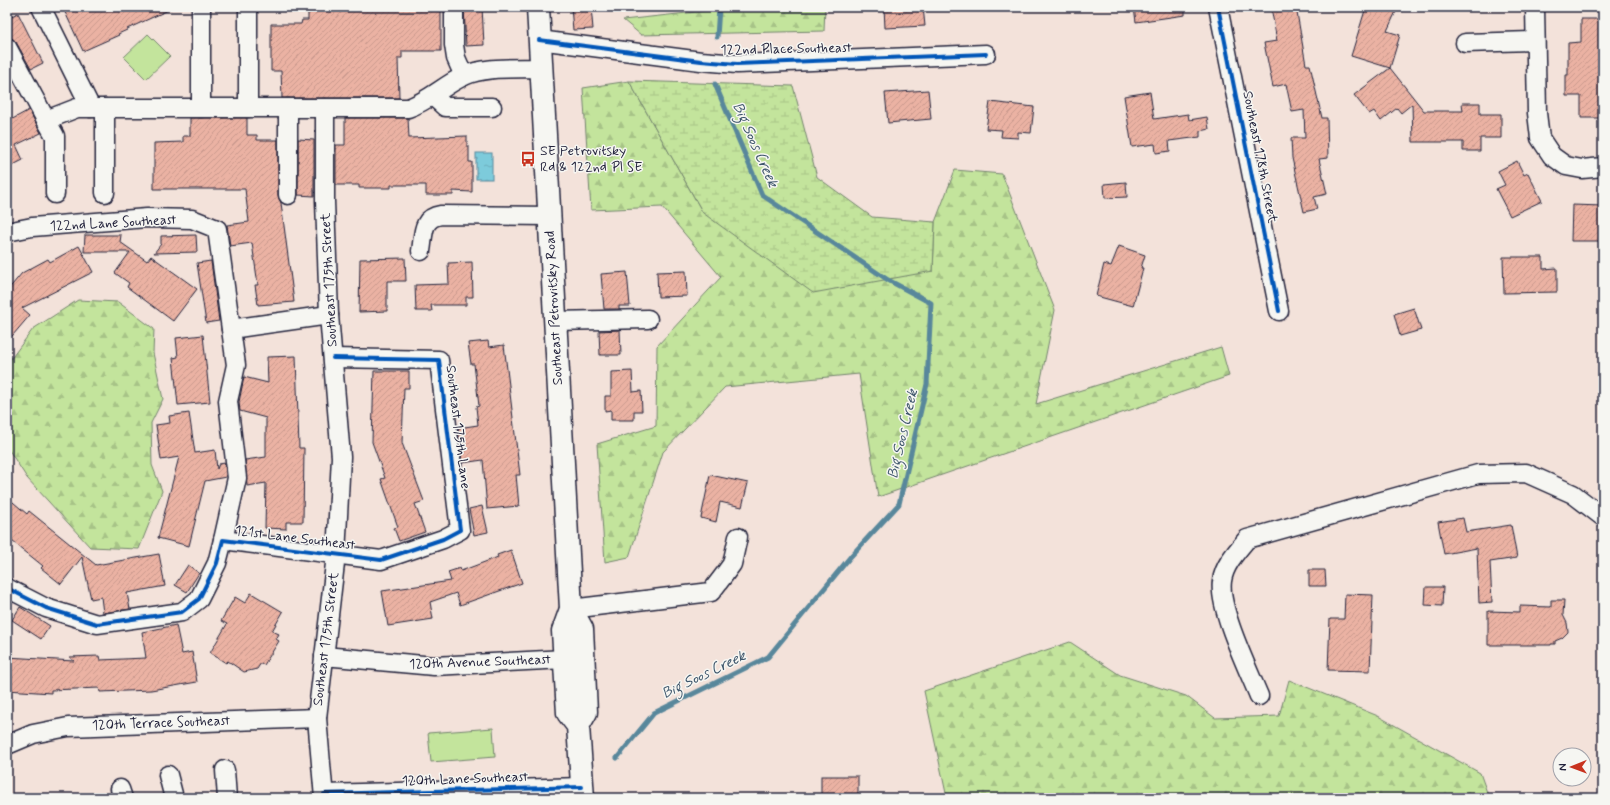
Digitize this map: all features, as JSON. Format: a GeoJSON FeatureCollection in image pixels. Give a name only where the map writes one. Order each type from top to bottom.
{"type":"FeatureCollection","features":[{"type":"Feature","properties":{"kind":"main road","name":"Southeast Petrovitsky Road"},"geometry":{"type":"LineString","coordinates":[[538,7],[571,609],[563,631],[568,713],[578,726],[583,792]]}},
{"type":"Feature","properties":{"kind":"main road","name":"Southeast Petrovitsky Road"},"geometry":{"type":"LineString","coordinates":[[571,609],[582,630],[586,712],[578,726]]}},
{"type":"Feature","properties":{"kind":"street"},"geometry":{"type":"LineString","coordinates":[[41,7],[98,108],[104,193]]}},
{"type":"Feature","properties":{"kind":"street"},"geometry":{"type":"LineString","coordinates":[[201,7],[201,108]]}},
{"type":"Feature","properties":{"kind":"street"},"geometry":{"type":"LineString","coordinates":[[248,7],[248,108]]}},
{"type":"Feature","properties":{"kind":"street"},"geometry":{"type":"LineString","coordinates":[[454,7],[454,46],[456,58],[464,76]]}},
{"type":"Feature","properties":{"kind":"street","name":"Southeast 178th Street"},"geometry":{"type":"LineString","coordinates":[[1218,7],[1279,311]]}},
{"type":"Feature","properties":{"kind":"street"},"geometry":{"type":"LineString","coordinates":[[1535,7],[1537,113],[1540,138],[1552,156],[1566,166],[1582,168],[1603,167]]}},
{"type":"Feature","properties":{"kind":"street","name":"122nd Place Southeast"},"geometry":{"type":"LineString","coordinates":[[539,40],[701,61],[736,64],[986,54]]}},
{"type":"Feature","properties":{"kind":"street"},"geometry":{"type":"LineString","coordinates":[[1465,43],[1535,42]]}},
{"type":"Feature","properties":{"kind":"street"},"geometry":{"type":"LineString","coordinates":[[7,47],[55,136],[55,194]]}},
{"type":"Feature","properties":{"kind":"street"},"geometry":{"type":"LineString","coordinates":[[46,120],[77,108],[408,108],[420,104],[464,76],[479,71],[541,68]]}},
{"type":"Feature","properties":{"kind":"street"},"geometry":{"type":"LineString","coordinates":[[433,96],[445,107],[492,108]]}},
{"type":"Feature","properties":{"kind":"street"},"geometry":{"type":"LineString","coordinates":[[288,108],[288,195]]}},
{"type":"Feature","properties":{"kind":"street","name":"Southeast 175th Street"},"geometry":{"type":"LineString","coordinates":[[317,718],[336,555],[341,456],[329,315],[325,201],[325,108]]}},
{"type":"Feature","properties":{"kind":"street"},"geometry":{"type":"LineString","coordinates":[[421,251],[426,222],[432,216],[549,216]]}},
{"type":"Feature","properties":{"kind":"street","name":"122nd Lane Southeast"},"geometry":{"type":"LineString","coordinates":[[7,232],[32,227],[147,218],[192,219],[217,229],[231,329]]}},
{"type":"Feature","properties":{"kind":"street"},"geometry":{"type":"LineString","coordinates":[[224,540],[237,478],[228,401],[236,365],[231,329],[329,315]]}},
{"type":"Feature","properties":{"kind":"street"},"geometry":{"type":"LineString","coordinates":[[555,321],[648,319]]}},
{"type":"Feature","properties":{"kind":"street","name":"Southeast 175th Lane"},"geometry":{"type":"LineString","coordinates":[[333,358],[439,360],[460,530]]}},
{"type":"Feature","properties":{"kind":"street"},"geometry":{"type":"LineString","coordinates":[[1258,696],[1224,608],[1222,587],[1222,581],[1229,561],[1247,539],[1478,474],[1526,473],[1572,494],[1603,517]]}},
{"type":"Feature","properties":{"kind":"street","name":"121st Lane Southeast"},"geometry":{"type":"LineString","coordinates":[[7,588],[46,608],[97,624],[182,612],[199,599],[217,563],[224,540],[381,560],[443,539],[460,530]]}},
{"type":"Feature","properties":{"kind":"street"},"geometry":{"type":"LineString","coordinates":[[571,609],[711,592],[732,564],[738,537]]}},
{"type":"Feature","properties":{"kind":"street","name":"120th Avenue Southeast"},"geometry":{"type":"LineString","coordinates":[[324,656],[434,666],[565,659]]}},
{"type":"Feature","properties":{"kind":"street"},"geometry":{"type":"LineString","coordinates":[[317,718],[324,796]]}},
{"type":"Feature","properties":{"kind":"street","name":"120th Terrace Southeast"},"geometry":{"type":"LineString","coordinates":[[7,745],[33,734],[68,727],[317,718]]}},
{"type":"Feature","properties":{"kind":"street"},"geometry":{"type":"LineString","coordinates":[[225,770],[227,798]]}},
{"type":"Feature","properties":{"kind":"street"},"geometry":{"type":"LineString","coordinates":[[168,775],[174,798]]}},
{"type":"Feature","properties":{"kind":"street","name":"120th Lane Southeast"},"geometry":{"type":"LineString","coordinates":[[324,796],[583,792]]}},
{"type":"Feature","properties":{"kind":"green space"},"geometry":{"type":"Polygon","coordinates":[[[742,7],[825,7],[824,31],[641,35],[623,20],[742,7]]]}},
{"type":"Feature","properties":{"kind":"green space"},"geometry":{"type":"Polygon","coordinates":[[[148,34],[170,56],[146,79],[124,57],[148,34]]]}},
{"type":"Feature","properties":{"kind":"green space"},"geometry":{"type":"Polygon","coordinates":[[[629,81],[703,213],[933,271],[935,222],[955,170],[1002,174],[1055,310],[1036,404],[1221,347],[1229,376],[878,497],[859,374],[725,387],[663,452],[629,557],[605,562],[597,444],[656,426],[657,346],[721,277],[662,207],[591,210],[583,88],[629,81]]]}},
{"type":"Feature","properties":{"kind":"green space"},"geometry":{"type":"Polygon","coordinates":[[[629,81],[793,86],[817,177],[872,217],[935,222],[933,271],[813,293],[703,213],[629,81]]]}},
{"type":"Feature","properties":{"kind":"green space"},"geometry":{"type":"Polygon","coordinates":[[[78,300],[118,302],[154,329],[153,353],[163,399],[151,423],[152,465],[162,491],[139,549],[90,547],[27,478],[7,447],[7,364],[33,329],[78,300]]]}},
{"type":"Feature","properties":{"kind":"green space"},"geometry":{"type":"Polygon","coordinates":[[[1070,642],[1120,675],[1186,696],[1215,718],[1279,716],[1289,680],[1378,716],[1480,773],[1489,798],[947,798],[924,691],[1070,642]]]}},
{"type":"Feature","properties":{"kind":"green space"},"geometry":{"type":"Polygon","coordinates":[[[493,728],[495,757],[431,762],[428,733],[493,728]]]}},
{"type":"Feature","properties":{"kind":"water"},"geometry":{"type":"Polygon","coordinates":[[[476,153],[492,153],[492,179],[476,179],[476,153]]]}},
{"type":"Feature","properties":{"kind":"building"},"geometry":{"type":"Polygon","coordinates":[[[71,7],[175,7],[83,51],[64,10],[71,7]]]}},
{"type":"Feature","properties":{"kind":"building"},"geometry":{"type":"Polygon","coordinates":[[[308,7],[441,7],[441,51],[402,51],[402,58],[398,58],[399,98],[282,98],[281,71],[271,71],[271,24],[301,24],[302,20],[308,20],[308,7]]]}},
{"type":"Feature","properties":{"kind":"building"},"geometry":{"type":"Polygon","coordinates":[[[464,7],[482,7],[484,45],[466,46],[464,7]]]}},
{"type":"Feature","properties":{"kind":"building"},"geometry":{"type":"Polygon","coordinates":[[[571,7],[591,7],[593,29],[573,30],[571,7]]]}},
{"type":"Feature","properties":{"kind":"building"},"geometry":{"type":"Polygon","coordinates":[[[884,7],[923,7],[925,26],[885,28],[884,7]]]}},
{"type":"Feature","properties":{"kind":"building"},"geometry":{"type":"Polygon","coordinates":[[[1134,7],[1185,7],[1185,15],[1136,22],[1134,7]]]}},
{"type":"Feature","properties":{"kind":"building"},"geometry":{"type":"Polygon","coordinates":[[[1271,7],[1296,7],[1306,65],[1310,65],[1322,118],[1327,118],[1328,158],[1319,159],[1327,194],[1314,197],[1317,209],[1304,212],[1292,158],[1291,138],[1305,138],[1304,110],[1292,112],[1286,84],[1273,87],[1264,43],[1277,41],[1271,7]]]}},
{"type":"Feature","properties":{"kind":"building"},"geometry":{"type":"Polygon","coordinates":[[[1366,7],[1398,7],[1387,31],[1400,35],[1390,68],[1351,56],[1366,7]]]}},
{"type":"Feature","properties":{"kind":"building"},"geometry":{"type":"Polygon","coordinates":[[[18,13],[43,63],[31,69],[16,42],[10,37],[7,31],[7,18],[18,13]]]}},
{"type":"Feature","properties":{"kind":"building"},"geometry":{"type":"Polygon","coordinates":[[[1581,19],[1603,19],[1603,118],[1581,118],[1581,96],[1566,96],[1566,75],[1568,75],[1568,43],[1581,42],[1581,19]]]}},
{"type":"Feature","properties":{"kind":"building"},"geometry":{"type":"Polygon","coordinates":[[[1390,68],[1424,111],[1463,111],[1462,103],[1480,103],[1480,114],[1501,114],[1501,138],[1480,138],[1480,151],[1463,151],[1463,142],[1413,142],[1412,104],[1401,113],[1397,108],[1381,121],[1374,111],[1369,114],[1354,95],[1390,68]]]}},
{"type":"Feature","properties":{"kind":"building"},"geometry":{"type":"Polygon","coordinates":[[[928,90],[931,119],[888,123],[885,93],[928,90]]]}},
{"type":"Feature","properties":{"kind":"building"},"geometry":{"type":"Polygon","coordinates":[[[1150,92],[1154,119],[1188,114],[1189,120],[1207,117],[1209,129],[1200,131],[1200,137],[1169,141],[1170,151],[1156,153],[1155,144],[1132,147],[1124,96],[1150,92]]]}},
{"type":"Feature","properties":{"kind":"building"},"geometry":{"type":"Polygon","coordinates":[[[990,102],[1034,107],[1031,133],[1018,132],[1018,138],[1001,137],[1002,130],[986,129],[990,102]]]}},
{"type":"Feature","properties":{"kind":"building"},"geometry":{"type":"Polygon","coordinates":[[[29,110],[41,133],[16,145],[23,160],[7,168],[7,122],[29,110]]]}},
{"type":"Feature","properties":{"kind":"building"},"geometry":{"type":"Polygon","coordinates":[[[190,118],[247,118],[247,135],[257,135],[257,140],[278,140],[278,195],[281,203],[294,302],[258,305],[255,285],[258,285],[252,243],[230,246],[227,225],[249,222],[245,189],[154,189],[154,143],[183,142],[183,136],[190,136],[190,118]]]}},
{"type":"Feature","properties":{"kind":"building"},"geometry":{"type":"Polygon","coordinates":[[[345,118],[408,118],[409,138],[467,136],[469,162],[472,162],[472,192],[453,191],[453,195],[426,195],[426,185],[391,185],[391,188],[359,188],[359,185],[336,185],[336,145],[345,145],[345,118]]]}},
{"type":"Feature","properties":{"kind":"building"},"geometry":{"type":"Polygon","coordinates":[[[298,139],[314,140],[314,196],[298,195],[298,139]]]}},
{"type":"Feature","properties":{"kind":"building"},"geometry":{"type":"Polygon","coordinates":[[[1517,161],[1524,175],[1528,173],[1542,201],[1510,216],[1496,189],[1505,185],[1498,171],[1517,161]]]}},
{"type":"Feature","properties":{"kind":"building"},"geometry":{"type":"Polygon","coordinates":[[[1126,182],[1127,197],[1105,198],[1104,184],[1126,182]]]}},
{"type":"Feature","properties":{"kind":"building"},"geometry":{"type":"Polygon","coordinates":[[[1572,205],[1603,206],[1603,241],[1571,241],[1572,205]]]}},
{"type":"Feature","properties":{"kind":"building"},"geometry":{"type":"Polygon","coordinates":[[[85,235],[121,235],[120,242],[147,261],[151,256],[197,289],[173,321],[127,287],[129,283],[115,273],[130,252],[84,252],[85,235]]]}},
{"type":"Feature","properties":{"kind":"building"},"geometry":{"type":"Polygon","coordinates":[[[196,235],[197,252],[154,253],[161,244],[161,236],[196,235]]]}},
{"type":"Feature","properties":{"kind":"building"},"geometry":{"type":"Polygon","coordinates":[[[79,246],[93,272],[22,308],[30,315],[7,342],[7,291],[22,273],[48,259],[50,262],[79,246]]]}},
{"type":"Feature","properties":{"kind":"building"},"geometry":{"type":"Polygon","coordinates":[[[1119,246],[1145,255],[1133,306],[1096,296],[1104,264],[1111,266],[1119,246]]]}},
{"type":"Feature","properties":{"kind":"building"},"geometry":{"type":"Polygon","coordinates":[[[1503,257],[1543,257],[1543,269],[1557,268],[1557,292],[1504,293],[1503,257]]]}},
{"type":"Feature","properties":{"kind":"building"},"geometry":{"type":"Polygon","coordinates":[[[405,258],[406,281],[387,281],[387,311],[359,312],[360,259],[405,258]]]}},
{"type":"Feature","properties":{"kind":"building"},"geometry":{"type":"Polygon","coordinates":[[[211,261],[219,321],[206,323],[197,263],[211,261]]]}},
{"type":"Feature","properties":{"kind":"building"},"geometry":{"type":"Polygon","coordinates":[[[472,262],[473,297],[466,297],[466,305],[431,305],[432,311],[416,311],[415,285],[449,284],[448,263],[472,262]]]}},
{"type":"Feature","properties":{"kind":"building"},"geometry":{"type":"Polygon","coordinates":[[[686,271],[687,296],[658,297],[657,272],[686,271]]]}},
{"type":"Feature","properties":{"kind":"building"},"geometry":{"type":"Polygon","coordinates":[[[627,272],[630,306],[619,306],[619,309],[604,309],[601,274],[627,272]]]}},
{"type":"Feature","properties":{"kind":"building"},"geometry":{"type":"Polygon","coordinates":[[[1414,308],[1421,330],[1400,336],[1394,314],[1414,308]]]}},
{"type":"Feature","properties":{"kind":"building"},"geometry":{"type":"Polygon","coordinates":[[[620,330],[621,355],[600,355],[599,331],[620,330]]]}},
{"type":"Feature","properties":{"kind":"building"},"geometry":{"type":"Polygon","coordinates":[[[203,335],[210,402],[178,405],[173,358],[178,357],[176,338],[203,335]]]}},
{"type":"Feature","properties":{"kind":"building"},"geometry":{"type":"Polygon","coordinates":[[[488,341],[489,347],[504,345],[520,475],[516,475],[519,506],[487,509],[483,460],[462,463],[458,428],[478,425],[476,407],[479,406],[474,364],[471,364],[468,343],[488,341]]]}},
{"type":"Feature","properties":{"kind":"building"},"geometry":{"type":"Polygon","coordinates":[[[296,356],[299,448],[304,448],[303,522],[286,522],[286,529],[265,528],[266,483],[247,486],[245,460],[266,457],[266,418],[240,411],[239,402],[244,377],[268,383],[267,357],[296,356]]]}},
{"type":"Feature","properties":{"kind":"building"},"geometry":{"type":"Polygon","coordinates":[[[374,371],[409,371],[409,388],[404,388],[402,443],[424,501],[415,504],[425,532],[399,541],[394,528],[398,527],[381,479],[385,478],[372,442],[374,371]]]}},
{"type":"Feature","properties":{"kind":"building"},"geometry":{"type":"Polygon","coordinates":[[[632,371],[633,392],[641,391],[642,411],[634,411],[634,420],[611,420],[611,410],[605,411],[605,396],[611,396],[611,372],[632,371]]]}},
{"type":"Feature","properties":{"kind":"building"},"geometry":{"type":"Polygon","coordinates":[[[189,413],[195,453],[215,450],[217,469],[219,464],[225,463],[226,477],[205,481],[189,546],[158,538],[179,457],[161,460],[156,425],[170,423],[169,416],[189,413]]]}},
{"type":"Feature","properties":{"kind":"building"},"geometry":{"type":"Polygon","coordinates":[[[710,475],[748,483],[742,507],[720,502],[716,522],[701,518],[710,475]]]}},
{"type":"Feature","properties":{"kind":"building"},"geometry":{"type":"Polygon","coordinates":[[[7,497],[27,514],[29,511],[96,565],[159,554],[165,586],[127,593],[130,609],[103,613],[101,597],[91,599],[82,557],[61,584],[41,568],[43,566],[7,537],[7,497]]]}},
{"type":"Feature","properties":{"kind":"building"},"geometry":{"type":"Polygon","coordinates":[[[482,506],[488,532],[474,535],[469,509],[482,506]]]}},
{"type":"Feature","properties":{"kind":"building"},"geometry":{"type":"Polygon","coordinates":[[[1463,518],[1466,532],[1511,525],[1517,558],[1490,562],[1492,602],[1479,603],[1477,548],[1444,554],[1438,522],[1463,518]]]}},
{"type":"Feature","properties":{"kind":"building"},"geometry":{"type":"Polygon","coordinates":[[[511,550],[522,583],[460,605],[456,593],[430,602],[433,619],[388,626],[382,591],[451,581],[448,572],[460,568],[461,571],[498,557],[497,555],[511,550]]]}},
{"type":"Feature","properties":{"kind":"building"},"geometry":{"type":"Polygon","coordinates":[[[188,565],[199,573],[187,592],[175,585],[188,565]]]}},
{"type":"Feature","properties":{"kind":"building"},"geometry":{"type":"Polygon","coordinates":[[[1309,570],[1325,570],[1326,586],[1309,586],[1309,570]]]}},
{"type":"Feature","properties":{"kind":"building"},"geometry":{"type":"Polygon","coordinates":[[[1426,587],[1443,587],[1442,606],[1425,605],[1426,587]]]}},
{"type":"Feature","properties":{"kind":"building"},"geometry":{"type":"Polygon","coordinates":[[[251,593],[283,612],[272,631],[279,634],[276,639],[279,641],[264,665],[261,663],[257,669],[244,672],[228,661],[226,663],[210,653],[227,624],[221,621],[235,597],[245,603],[251,593]]]}},
{"type":"Feature","properties":{"kind":"building"},"geometry":{"type":"Polygon","coordinates":[[[1345,594],[1373,595],[1370,671],[1328,670],[1330,619],[1344,619],[1345,594]]]}},
{"type":"Feature","properties":{"kind":"building"},"geometry":{"type":"Polygon","coordinates":[[[1551,600],[1564,600],[1563,615],[1567,623],[1568,632],[1562,638],[1555,641],[1555,644],[1488,645],[1488,611],[1520,612],[1520,606],[1551,607],[1551,600]]]}},
{"type":"Feature","properties":{"kind":"building"},"geometry":{"type":"Polygon","coordinates":[[[20,607],[50,626],[41,639],[12,620],[20,607]]]}},
{"type":"Feature","properties":{"kind":"building"},"geometry":{"type":"Polygon","coordinates":[[[176,625],[182,654],[192,652],[197,682],[151,690],[100,692],[99,688],[51,690],[51,693],[7,690],[7,657],[74,661],[69,657],[99,656],[100,660],[146,658],[142,632],[176,625]]]}},
{"type":"Feature","properties":{"kind":"building"},"geometry":{"type":"Polygon","coordinates":[[[821,776],[858,776],[858,798],[821,798],[821,776]]]}},
{"type":"Feature","properties":{"kind":"waterway","name":"Big Soos Creek"},"geometry":{"type":"LineString","coordinates":[[717,37],[719,7]]}},
{"type":"Feature","properties":{"kind":"waterway","name":"Big Soos Creek"},"geometry":{"type":"LineString","coordinates":[[617,758],[654,713],[768,657],[851,556],[899,504],[927,384],[931,303],[888,280],[762,195],[715,84]]}},
{"type":"Feature","properties":{"kind":"cycle path"},"geometry":{"type":"LineString","coordinates":[[1218,7],[1279,311]]}},
{"type":"Feature","properties":{"kind":"cycle path"},"geometry":{"type":"LineString","coordinates":[[539,40],[701,61],[737,64],[986,54]]}},
{"type":"Feature","properties":{"kind":"cycle path"},"geometry":{"type":"LineString","coordinates":[[7,588],[46,608],[97,624],[182,612],[199,599],[217,563],[223,540],[381,560],[443,539],[460,530],[439,360],[333,358]]}},
{"type":"Feature","properties":{"kind":"cycle path"},"geometry":{"type":"LineString","coordinates":[[324,794],[582,787]]}},
{"type":"Feature","properties":{"kind":"place","name":"SE Petrovitsky Rd & 122nd Pl SE"},"geometry":{"type":"Point","coordinates":[528,159]}}]}
